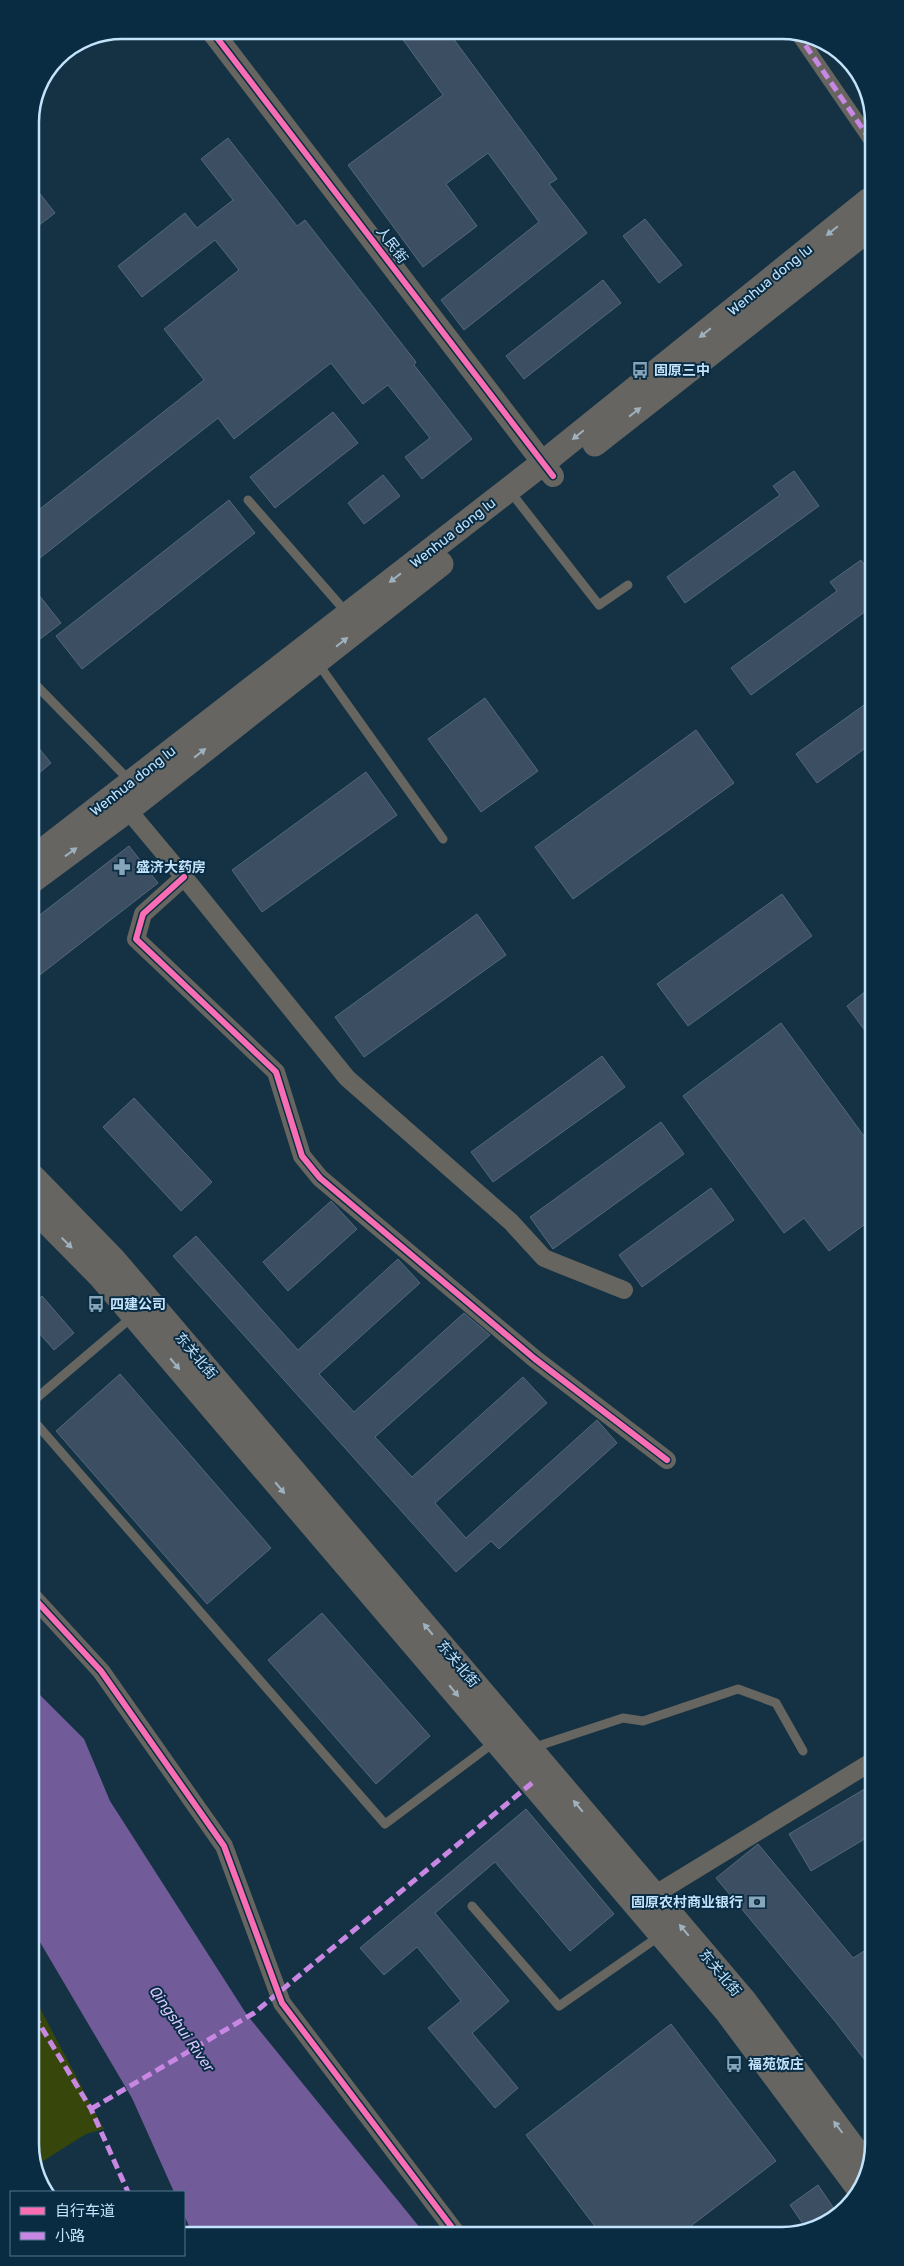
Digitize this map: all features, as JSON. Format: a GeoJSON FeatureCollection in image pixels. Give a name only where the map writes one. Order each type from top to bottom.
{"type":"FeatureCollection","features":[{"type":"Feature","properties":{"kind":"main road","name":"Wenhua dong lu"},"geometry":{"type":"LineString","coordinates":[[548,470],[865,204]]}},
{"type":"Feature","properties":{"kind":"main road","name":"Wenhua dong lu"},"geometry":{"type":"LineString","coordinates":[[39,876],[128,810],[317,662],[548,470],[865,232]]}},
{"type":"Feature","properties":{"kind":"main road","name":"Wenhua dong lu"},"geometry":{"type":"LineString","coordinates":[[39,854],[348,614],[515,496]]}},
{"type":"Feature","properties":{"kind":"main road","name":"东关北街"},"geometry":{"type":"LineString","coordinates":[[39,1184],[114,1260],[743,1999],[864,2160]]}},
{"type":"Feature","properties":{"kind":"main road","name":"东关北街"},"geometry":{"type":"LineString","coordinates":[[39,1214],[100,1276],[727,2012],[855,2184]]}},
{"type":"Feature","properties":{"kind":"street","name":"人民街"},"geometry":{"type":"LineString","coordinates":[[218,39],[548,470]]}},
{"type":"Feature","properties":{"kind":"street"},"geometry":{"type":"LineString","coordinates":[[801,41],[865,132]]}},
{"type":"Feature","properties":{"kind":"street"},"geometry":{"type":"LineString","coordinates":[[128,810],[347,1078],[511,1222],[544,1258],[624,1290]]}},
{"type":"Feature","properties":{"kind":"street"},"geometry":{"type":"LineString","coordinates":[[184,877],[143,914],[136,939],[276,1072],[302,1156],[320,1178],[535,1358],[667,1460]]}},
{"type":"Feature","properties":{"kind":"street"},"geometry":{"type":"LineString","coordinates":[[39,1603],[101,1671],[224,1846],[282,2003],[452,2227]]}},
{"type":"Feature","properties":{"kind":"street"},"geometry":{"type":"LineString","coordinates":[[654,1895],[865,1766]]}},
{"type":"Feature","properties":{"kind":"lane"},"geometry":{"type":"LineString","coordinates":[[515,496],[599,605],[628,585]]}},
{"type":"Feature","properties":{"kind":"lane"},"geometry":{"type":"LineString","coordinates":[[248,500],[348,614]]}},
{"type":"Feature","properties":{"kind":"lane"},"geometry":{"type":"LineString","coordinates":[[317,662],[443,838]]}},
{"type":"Feature","properties":{"kind":"lane"},"geometry":{"type":"LineString","coordinates":[[39,688],[131,782]]}},
{"type":"Feature","properties":{"kind":"lane"},"geometry":{"type":"LineString","coordinates":[[39,1396],[133,1316]]}},
{"type":"Feature","properties":{"kind":"lane"},"geometry":{"type":"LineString","coordinates":[[39,1427],[385,1824],[496,1741]]}},
{"type":"Feature","properties":{"kind":"lane"},"geometry":{"type":"LineString","coordinates":[[530,1748],[623,1718],[643,1721],[738,1689],[776,1703],[804,1751]]}},
{"type":"Feature","properties":{"kind":"lane"},"geometry":{"type":"LineString","coordinates":[[472,1906],[559,2006],[661,1935]]}},
{"type":"Feature","properties":{"kind":"green space"},"geometry":{"type":"Polygon","coordinates":[[[39,2006],[104,2129],[86,2134],[40,2163],[39,2006]]]}},
{"type":"Feature","properties":{"kind":"water","name":"Qingshui River"},"geometry":{"type":"Polygon","coordinates":[[[39,1694],[84,1739],[110,1801],[247,2015],[419,2227],[189,2227],[185,2217],[185,2191],[174,2191],[132,2098],[39,1940],[39,1694]]]}},
{"type":"Feature","properties":{"kind":"building"},"geometry":{"type":"Polygon","coordinates":[[[403,39],[454,39],[557,179],[549,184],[587,233],[464,330],[441,300],[539,222],[488,153],[446,184],[477,226],[423,267],[348,165],[443,95],[403,39]]]}},
{"type":"Feature","properties":{"kind":"building"},"geometry":{"type":"Polygon","coordinates":[[[228,138],[297,226],[305,220],[416,362],[414,365],[472,439],[422,479],[405,457],[430,438],[388,385],[363,404],[331,363],[234,439],[218,418],[39,559],[39,510],[204,380],[164,329],[239,270],[215,240],[142,297],[118,266],[185,213],[197,228],[233,200],[201,159],[228,138]]]}},
{"type":"Feature","properties":{"kind":"building"},"geometry":{"type":"Polygon","coordinates":[[[39,193],[55,213],[39,225],[39,193]]]}},
{"type":"Feature","properties":{"kind":"building"},"geometry":{"type":"Polygon","coordinates":[[[645,219],[682,265],[659,283],[623,236],[645,219]]]}},
{"type":"Feature","properties":{"kind":"building"},"geometry":{"type":"Polygon","coordinates":[[[603,280],[621,303],[524,379],[506,356],[603,280]]]}},
{"type":"Feature","properties":{"kind":"building"},"geometry":{"type":"Polygon","coordinates":[[[333,412],[358,443],[275,508],[250,477],[333,412]]]}},
{"type":"Feature","properties":{"kind":"building"},"geometry":{"type":"Polygon","coordinates":[[[794,471],[819,506],[685,603],[667,577],[780,495],[773,486],[794,471]]]}},
{"type":"Feature","properties":{"kind":"building"},"geometry":{"type":"Polygon","coordinates":[[[383,475],[400,496],[364,524],[348,503],[383,475]]]}},
{"type":"Feature","properties":{"kind":"building"},"geometry":{"type":"Polygon","coordinates":[[[229,500],[255,533],[82,669],[56,636],[229,500]]]}},
{"type":"Feature","properties":{"kind":"building"},"geometry":{"type":"Polygon","coordinates":[[[861,560],[865,566],[865,612],[751,695],[731,668],[837,591],[830,582],[861,560]]]}},
{"type":"Feature","properties":{"kind":"building"},"geometry":{"type":"Polygon","coordinates":[[[39,595],[61,623],[39,640],[39,595]]]}},
{"type":"Feature","properties":{"kind":"building"},"geometry":{"type":"Polygon","coordinates":[[[485,698],[538,771],[481,812],[428,739],[485,698]]]}},
{"type":"Feature","properties":{"kind":"building"},"geometry":{"type":"Polygon","coordinates":[[[865,704],[865,748],[817,783],[796,754],[865,704]]]}},
{"type":"Feature","properties":{"kind":"building"},"geometry":{"type":"Polygon","coordinates":[[[696,730],[734,783],[573,899],[535,847],[696,730]]]}},
{"type":"Feature","properties":{"kind":"building"},"geometry":{"type":"Polygon","coordinates":[[[39,748],[51,763],[39,773],[39,748]]]}},
{"type":"Feature","properties":{"kind":"building"},"geometry":{"type":"Polygon","coordinates":[[[366,772],[397,815],[262,912],[232,870],[366,772]]]}},
{"type":"Feature","properties":{"kind":"building"},"geometry":{"type":"Polygon","coordinates":[[[129,846],[158,883],[39,976],[39,916],[129,846]]]}},
{"type":"Feature","properties":{"kind":"building"},"geometry":{"type":"Polygon","coordinates":[[[782,894],[812,936],[688,1026],[657,984],[782,894]]]}},
{"type":"Feature","properties":{"kind":"building"},"geometry":{"type":"Polygon","coordinates":[[[477,914],[506,955],[364,1057],[335,1017],[477,914]]]}},
{"type":"Feature","properties":{"kind":"building"},"geometry":{"type":"Polygon","coordinates":[[[865,992],[865,1031],[847,1006],[865,992]]]}},
{"type":"Feature","properties":{"kind":"building"},"geometry":{"type":"Polygon","coordinates":[[[781,1023],[865,1137],[865,1224],[829,1251],[804,1218],[784,1233],[683,1096],[781,1023]]]}},
{"type":"Feature","properties":{"kind":"building"},"geometry":{"type":"Polygon","coordinates":[[[602,1056],[625,1087],[493,1182],[471,1152],[602,1056]]]}},
{"type":"Feature","properties":{"kind":"building"},"geometry":{"type":"Polygon","coordinates":[[[134,1098],[212,1182],[181,1211],[103,1127],[134,1098]]]}},
{"type":"Feature","properties":{"kind":"building"},"geometry":{"type":"Polygon","coordinates":[[[661,1122],[684,1154],[553,1249],[530,1217],[661,1122]]]}},
{"type":"Feature","properties":{"kind":"building"},"geometry":{"type":"Polygon","coordinates":[[[711,1188],[734,1220],[642,1287],[619,1255],[711,1188]]]}},
{"type":"Feature","properties":{"kind":"building"},"geometry":{"type":"Polygon","coordinates":[[[331,1201],[357,1229],[288,1291],[263,1262],[331,1201]]]}},
{"type":"Feature","properties":{"kind":"building"},"geometry":{"type":"Polygon","coordinates":[[[196,1236],[298,1350],[398,1259],[420,1283],[319,1374],[354,1412],[464,1313],[490,1335],[375,1437],[412,1477],[523,1377],[547,1403],[435,1503],[466,1538],[597,1420],[617,1443],[499,1549],[491,1541],[456,1572],[173,1256],[196,1236]]]}},
{"type":"Feature","properties":{"kind":"building"},"geometry":{"type":"Polygon","coordinates":[[[42,1296],[74,1333],[54,1350],[39,1333],[39,1299],[42,1296]]]}},
{"type":"Feature","properties":{"kind":"building"},"geometry":{"type":"Polygon","coordinates":[[[120,1374],[271,1548],[207,1604],[56,1431],[120,1374]]]}},
{"type":"Feature","properties":{"kind":"building"},"geometry":{"type":"Polygon","coordinates":[[[322,1613],[430,1736],[376,1784],[268,1660],[322,1613]]]}},
{"type":"Feature","properties":{"kind":"building"},"geometry":{"type":"Polygon","coordinates":[[[865,1789],[865,1839],[811,1871],[789,1834],[865,1789]]]}},
{"type":"Feature","properties":{"kind":"building"},"geometry":{"type":"Polygon","coordinates":[[[526,1809],[614,1914],[570,1951],[495,1862],[435,1913],[509,2001],[472,2033],[518,2088],[495,2108],[428,2028],[461,2001],[417,1947],[384,1975],[360,1948],[526,1809]]]}},
{"type":"Feature","properties":{"kind":"building"},"geometry":{"type":"Polygon","coordinates":[[[758,1844],[853,1958],[865,1951],[865,2060],[834,2020],[716,1878],[758,1844]]]}},
{"type":"Feature","properties":{"kind":"building"},"geometry":{"type":"Polygon","coordinates":[[[671,2024],[776,2161],[690,2227],[595,2227],[526,2135],[671,2024]]]}},
{"type":"Feature","properties":{"kind":"building"},"geometry":{"type":"Polygon","coordinates":[[[818,2185],[834,2209],[824,2216],[803,2224],[790,2205],[818,2185]]]}},
{"type":"Feature","properties":{"kind":"marked path"},"geometry":{"type":"LineString","coordinates":[[803,41],[865,132]]}},
{"type":"Feature","properties":{"kind":"marked path"},"geometry":{"type":"LineString","coordinates":[[91,2109],[254,2013],[532,1783]]}},
{"type":"Feature","properties":{"kind":"marked path"},"geometry":{"type":"LineString","coordinates":[[39,2023],[91,2109],[128,2191]]}},
{"type":"Feature","properties":{"kind":"cycle path"},"geometry":{"type":"LineString","coordinates":[[218,39],[553,476]]}},
{"type":"Feature","properties":{"kind":"cycle path"},"geometry":{"type":"LineString","coordinates":[[184,877],[143,914],[136,939],[276,1072],[302,1156],[320,1178],[535,1359],[667,1460]]}},
{"type":"Feature","properties":{"kind":"cycle path"},"geometry":{"type":"LineString","coordinates":[[39,1604],[101,1671],[224,1846],[282,2003],[452,2227]]}},
{"type":"Feature","properties":{"kind":"place","name":"固原三中"},"geometry":{"type":"Point","coordinates":[640,370]}},
{"type":"Feature","properties":{"kind":"place","name":"盛济大药房"},"geometry":{"type":"Point","coordinates":[122,867]}},
{"type":"Feature","properties":{"kind":"place","name":"四建公司"},"geometry":{"type":"Point","coordinates":[96,1304]}},
{"type":"Feature","properties":{"kind":"place","name":"固原农村商业银行"},"geometry":{"type":"Point","coordinates":[757,1902]}},
{"type":"Feature","properties":{"kind":"place","name":"福苑饭庄"},"geometry":{"type":"Point","coordinates":[734,2064]}}]}
